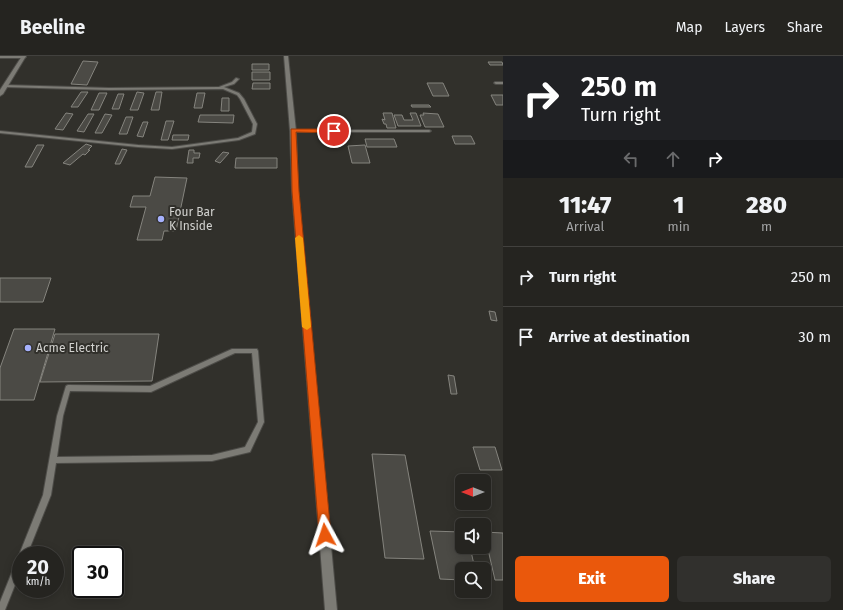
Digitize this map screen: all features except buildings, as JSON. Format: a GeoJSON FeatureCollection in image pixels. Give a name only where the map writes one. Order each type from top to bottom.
{"type":"FeatureCollection","features":[{"type":"Feature","properties":{"kind":"street"},"geometry":{"type":"LineString","coordinates":[[0,57],[24,56]]}},
{"type":"Feature","properties":{"kind":"street"},"geometry":{"type":"LineString","coordinates":[[0,94],[24,56]]}},
{"type":"Feature","properties":{"kind":"street"},"geometry":{"type":"LineString","coordinates":[[286,56],[293,131],[295,191],[331,610]]}},
{"type":"Feature","properties":{"kind":"lane"},"geometry":{"type":"LineString","coordinates":[[5,86],[109,89],[217,87],[230,85],[237,79]]}},
{"type":"Feature","properties":{"kind":"lane"},"geometry":{"type":"LineString","coordinates":[[496,83],[503,83]]}},
{"type":"Feature","properties":{"kind":"lane"},"geometry":{"type":"LineString","coordinates":[[0,132],[172,148],[239,139],[254,133],[255,124],[238,94],[217,87]]}},
{"type":"Feature","properties":{"kind":"lane"},"geometry":{"type":"LineString","coordinates":[[293,131],[429,131]]}},
{"type":"Feature","properties":{"kind":"lane"},"geometry":{"type":"LineString","coordinates":[[27,546],[47,495],[60,416],[68,388],[151,389],[234,351],[255,351],[261,422],[247,450],[212,458],[53,460]]}},
{"type":"Feature","properties":{"kind":"lane"},"geometry":{"type":"LineString","coordinates":[[1,610],[12,582]]}},
{"type":"Feature","properties":{"kind":"slow traffic"},"geometry":{"type":"LineString","coordinates":[[299,238],[307,327]]}},
{"type":"Feature","properties":{"kind":"place","name":"Four Bar K Inside"},"geometry":{"type":"Point","coordinates":[161,219]}},
{"type":"Feature","properties":{"kind":"place","name":"Acme Electric"},"geometry":{"type":"Point","coordinates":[28,348]}},
{"type":"Feature","properties":{"kind":"route"},"geometry":{"type":"LineString","coordinates":[[325,535],[295,191],[293,131],[334,131]]}}]}
